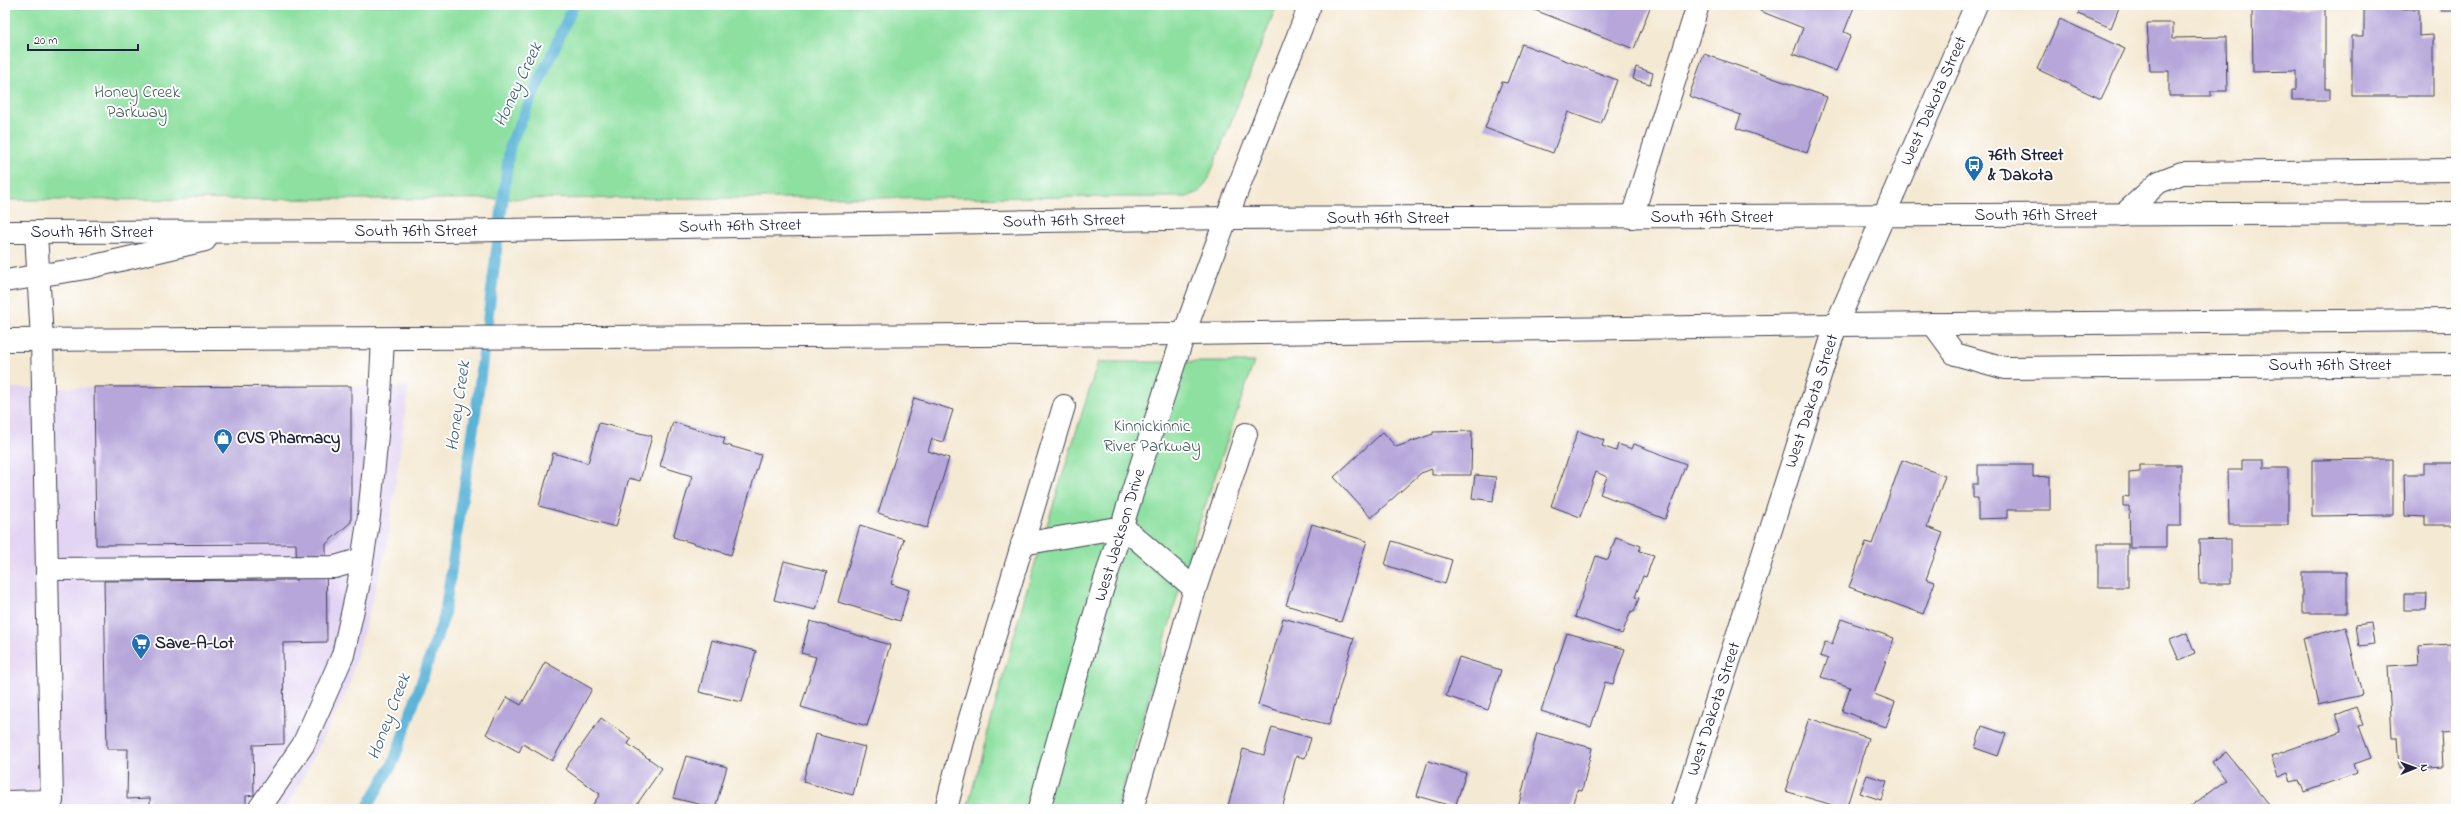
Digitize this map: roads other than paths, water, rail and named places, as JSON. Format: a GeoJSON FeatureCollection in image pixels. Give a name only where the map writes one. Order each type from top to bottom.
{"type":"FeatureCollection","features":[{"type":"Feature","properties":{"kind":"main road","name":"West Jackson Drive"},"geometry":{"type":"LineString","coordinates":[[1039,809],[1068,703],[1184,334],[1227,218],[1310,5]]}},
{"type":"Feature","properties":{"kind":"main road"},"geometry":{"type":"LineString","coordinates":[[1632,217],[1698,5]]}},
{"type":"Feature","properties":{"kind":"main road","name":"West Dakota Street"},"geometry":{"type":"LineString","coordinates":[[1682,809],[1836,325],[1976,5]]}},
{"type":"Feature","properties":{"kind":"main road"},"geometry":{"type":"LineString","coordinates":[[2123,215],[2159,182],[2182,173],[2456,170]]}},
{"type":"Feature","properties":{"kind":"main road","name":"South 76th Street"},"geometry":{"type":"LineString","coordinates":[[5,232],[443,231],[1227,218],[2456,213]]}},
{"type":"Feature","properties":{"kind":"main road"},"geometry":{"type":"LineString","coordinates":[[5,802],[52,801],[42,340],[36,232]]}},
{"type":"Feature","properties":{"kind":"main road"},"geometry":{"type":"LineString","coordinates":[[5,281],[38,277],[243,232]]}},
{"type":"Feature","properties":{"kind":"main road"},"geometry":{"type":"LineString","coordinates":[[5,340],[554,339],[1184,334],[1836,325],[2456,320]]}},
{"type":"Feature","properties":{"kind":"main road","name":"South 76th Street"},"geometry":{"type":"LineString","coordinates":[[1933,324],[1955,354],[2005,368],[2456,364]]}},
{"type":"Feature","properties":{"kind":"main road"},"geometry":{"type":"LineString","coordinates":[[259,809],[303,745],[343,655],[362,559],[375,456],[382,339]]}},
{"type":"Feature","properties":{"kind":"main road"},"geometry":{"type":"LineString","coordinates":[[946,809],[1022,544],[1064,406]]}},
{"type":"Feature","properties":{"kind":"main road"},"geometry":{"type":"LineString","coordinates":[[1132,809],[1195,589],[1246,434]]}},
{"type":"Feature","properties":{"kind":"main road"},"geometry":{"type":"LineString","coordinates":[[1022,544],[1123,527],[1195,589]]}},
{"type":"Feature","properties":{"kind":"main road"},"geometry":{"type":"LineString","coordinates":[[47,569],[335,567],[362,559]]}},
{"type":"Feature","properties":{"kind":"waterway","name":"Honey Creek"},"geometry":{"type":"LineString","coordinates":[[366,809],[393,763],[444,617],[476,411],[510,145],[574,5]]}},
{"type":"Feature","properties":{"kind":"place","name":"76th Street & Dakota"},"geometry":{"type":"Point","coordinates":[1974,182]}},
{"type":"Feature","properties":{"kind":"place","name":"CVS Pharmacy"},"geometry":{"type":"Point","coordinates":[223,455]}},
{"type":"Feature","properties":{"kind":"place","name":"Save-A-Lot"},"geometry":{"type":"Point","coordinates":[141,660]}},
{"type":"Feature","properties":{"kind":"park label","name":"Honey Creek Parkway"},"geometry":{"type":"Point","coordinates":[137,102]}},
{"type":"Feature","properties":{"kind":"park label","name":"Kinnickinnic River Parkway"},"geometry":{"type":"Point","coordinates":[1152,436]}}]}
